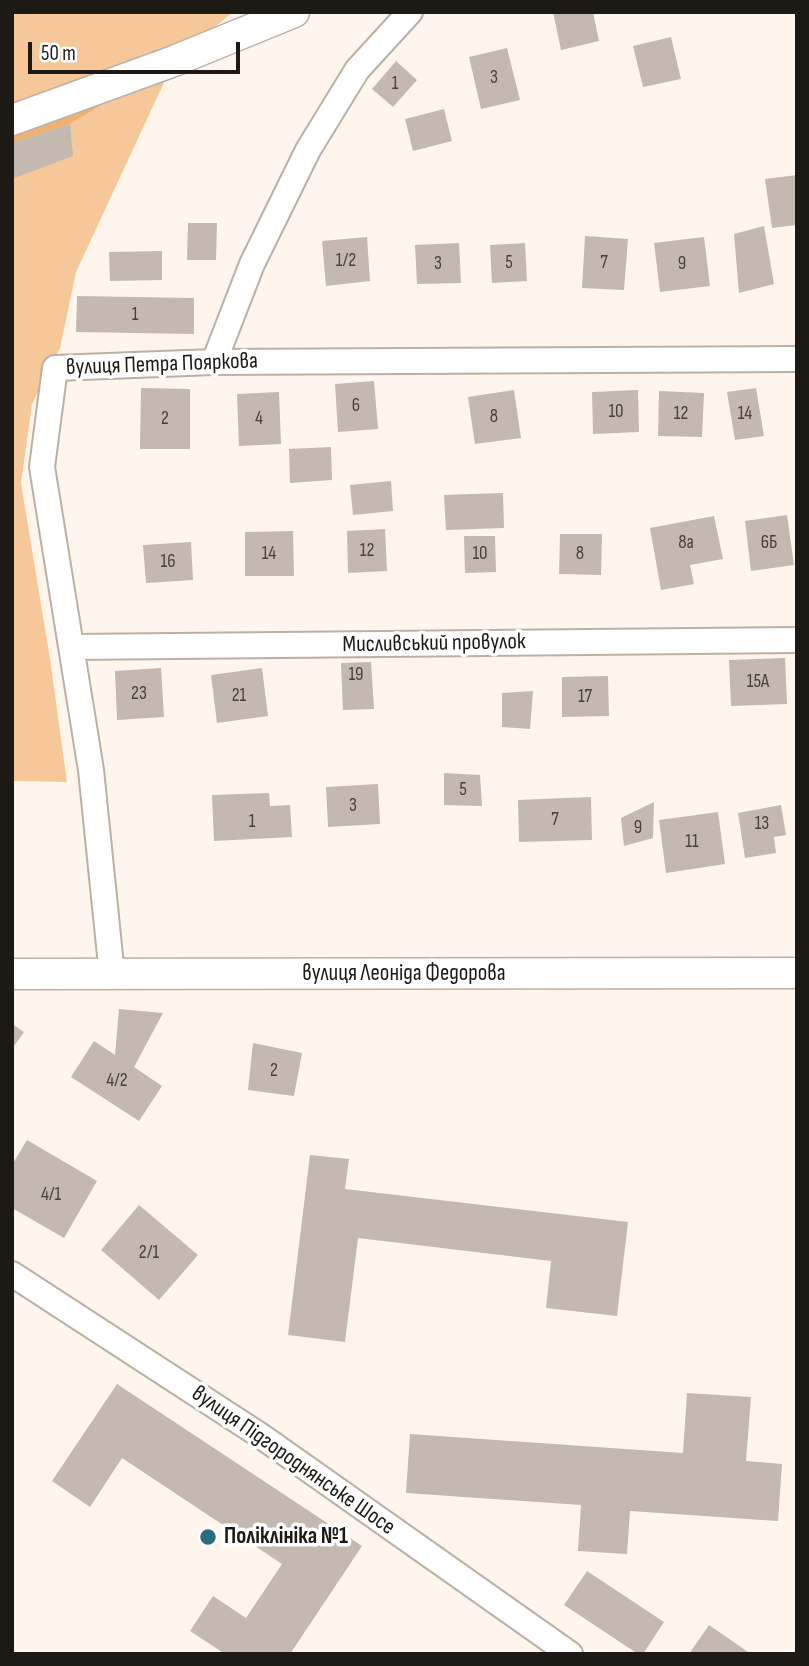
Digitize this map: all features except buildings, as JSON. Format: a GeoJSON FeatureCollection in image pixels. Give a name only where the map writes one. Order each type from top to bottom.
{"type":"FeatureCollection","features":[{"type":"Feature","properties":{"kind":"street"},"geometry":{"type":"LineString","coordinates":[[12,120],[174,61],[294,12]]}},
{"type":"Feature","properties":{"kind":"street"},"geometry":{"type":"LineString","coordinates":[[214,362],[252,264],[308,150],[358,70],[410,12]]}},
{"type":"Feature","properties":{"kind":"street","name":"вулиця Петра Пояркова"},"geometry":{"type":"LineString","coordinates":[[112,975],[91,770],[42,467],[55,368],[214,362],[797,359]]}},
{"type":"Feature","properties":{"kind":"street","name":"Мисливський провулок"},"geometry":{"type":"LineString","coordinates":[[72,648],[797,640]]}},
{"type":"Feature","properties":{"kind":"street","name":"вулиця Леоніда Федорова"},"geometry":{"type":"LineString","coordinates":[[12,974],[797,973]]}},
{"type":"Feature","properties":{"kind":"street","name":"вулиця Підгороднянське Шосе"},"geometry":{"type":"LineString","coordinates":[[12,1274],[261,1436],[570,1654]]}},
{"type":"Feature","properties":{"kind":"shaded area"},"geometry":{"type":"Polygon","coordinates":[[[12,12],[233,12],[174,61],[76,272],[60,348],[32,404],[21,483],[67,782],[12,781],[12,12]]]}},
{"type":"Feature","properties":{"kind":"shaded area"},"geometry":{"type":"Polygon","coordinates":[[[125,90],[70,124],[12,143],[12,120],[125,90]]]}},
{"type":"Feature","properties":{"kind":"place","name":"Поліклініка №1"},"geometry":{"type":"Point","coordinates":[208,1537]}}]}
